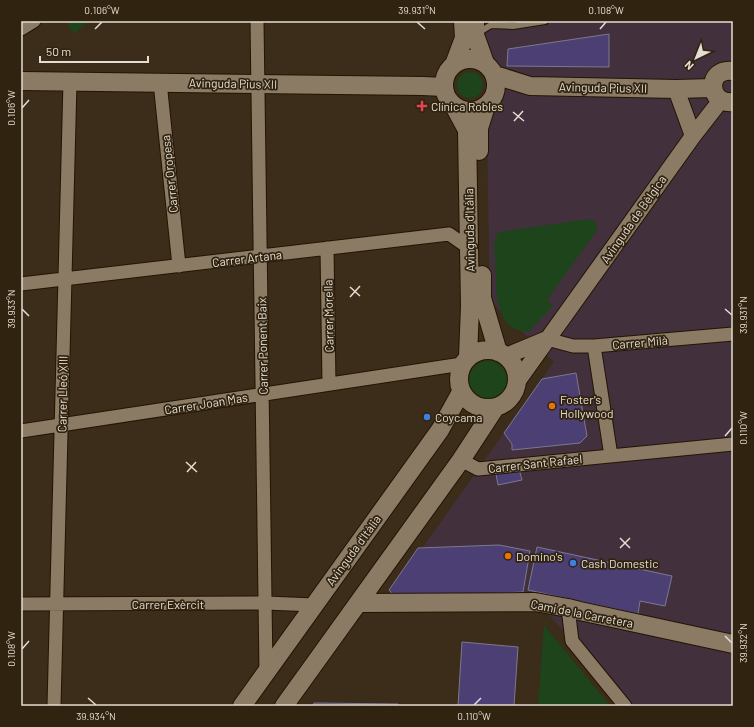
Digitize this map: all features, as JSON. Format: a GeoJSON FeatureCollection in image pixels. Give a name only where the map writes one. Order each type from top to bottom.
{"type":"FeatureCollection","features":[{"type":"Feature","properties":{"kind":"main road"},"geometry":{"type":"LineString","coordinates":[[463,21],[464,38],[455,62],[449,68],[445,76],[444,87],[448,100],[454,106],[462,110],[470,111],[479,110],[490,101],[496,89],[496,82],[475,28]]}},
{"type":"Feature","properties":{"kind":"main road"},"geometry":{"type":"LineString","coordinates":[[455,62],[470,58],[478,60],[490,69]]}},
{"type":"Feature","properties":{"kind":"main road","name":"Avinguda Pius XII"},"geometry":{"type":"LineString","coordinates":[[490,69],[530,86]]}},
{"type":"Feature","properties":{"kind":"main road"},"geometry":{"type":"LineString","coordinates":[[722,96],[714,79],[722,72],[727,70],[733,71]]}},
{"type":"Feature","properties":{"kind":"main road","name":"Avinguda Pius XII"},"geometry":{"type":"LineString","coordinates":[[21,81],[258,83],[444,87]]}},
{"type":"Feature","properties":{"kind":"main road","name":"Avinguda Pius XII"},"geometry":{"type":"LineString","coordinates":[[490,101],[530,86],[676,89],[722,96]]}},
{"type":"Feature","properties":{"kind":"main road","name":"Avinguda d'Itàlia"},"geometry":{"type":"LineString","coordinates":[[490,101],[479,128],[482,298],[502,354]]}},
{"type":"Feature","properties":{"kind":"main road","name":"Avinguda d'Itàlia"},"geometry":{"type":"LineString","coordinates":[[454,106],[467,130],[470,306],[465,361]]}},
{"type":"Feature","properties":{"kind":"main road"},"geometry":{"type":"LineString","coordinates":[[482,350],[490,350],[502,354],[512,364],[516,372],[517,382],[515,391],[503,404],[495,408],[485,409],[475,406],[467,400],[461,392],[458,383],[459,373],[465,361],[475,353],[482,350]]}},
{"type":"Feature","properties":{"kind":"main road","name":"Avinguda d'Itàlia"},"geometry":{"type":"LineString","coordinates":[[242,706],[440,430],[461,392]]}},
{"type":"Feature","properties":{"kind":"main road"},"geometry":{"type":"LineString","coordinates":[[284,706],[461,460],[495,408]]}},
{"type":"Feature","properties":{"kind":"main road","name":"Camí de la Carretera"},"geometry":{"type":"LineString","coordinates":[[358,604],[535,602],[733,644]]}},
{"type":"Feature","properties":{"kind":"street"},"geometry":{"type":"LineString","coordinates":[[21,29],[34,21]]}},
{"type":"Feature","properties":{"kind":"street","name":"Carrer Ponent Baix"},"geometry":{"type":"LineString","coordinates":[[257,21],[266,672]]}},
{"type":"Feature","properties":{"kind":"street","name":"Carrer Lleó XIII"},"geometry":{"type":"LineString","coordinates":[[54,706],[70,82]]}},
{"type":"Feature","properties":{"kind":"street","name":"Carrer Oropesa"},"geometry":{"type":"LineString","coordinates":[[160,82],[179,266]]}},
{"type":"Feature","properties":{"kind":"street"},"geometry":{"type":"LineString","coordinates":[[676,89],[693,136]]}},
{"type":"Feature","properties":{"kind":"street","name":"Avinguda de Bèlgica"},"geometry":{"type":"LineString","coordinates":[[517,382],[722,96]]}},
{"type":"Feature","properties":{"kind":"street","name":"Carrer Artana"},"geometry":{"type":"LineString","coordinates":[[21,284],[449,234],[469,248]]}},
{"type":"Feature","properties":{"kind":"street","name":"Carrer Morella"},"geometry":{"type":"LineString","coordinates":[[327,248],[329,384]]}},
{"type":"Feature","properties":{"kind":"street","name":"Carrer Milà"},"geometry":{"type":"LineString","coordinates":[[547,340],[573,346],[594,346],[733,334]]}},
{"type":"Feature","properties":{"kind":"street"},"geometry":{"type":"LineString","coordinates":[[502,354],[547,340]]}},
{"type":"Feature","properties":{"kind":"street"},"geometry":{"type":"LineString","coordinates":[[594,346],[611,456]]}},
{"type":"Feature","properties":{"kind":"street","name":"Carrer Joan Mas"},"geometry":{"type":"LineString","coordinates":[[21,431],[329,384],[465,361]]}},
{"type":"Feature","properties":{"kind":"street","name":"Carrer Sant Rafael"},"geometry":{"type":"LineString","coordinates":[[461,460],[478,469],[733,444]]}},
{"type":"Feature","properties":{"kind":"street","name":"Carrer Exèrcit"},"geometry":{"type":"LineString","coordinates":[[21,604],[266,603],[314,605]]}},
{"type":"Feature","properties":{"kind":"street"},"geometry":{"type":"LineString","coordinates":[[568,608],[572,641],[625,706]]}},
{"type":"Feature","properties":{"kind":"lane"},"geometry":{"type":"LineString","coordinates":[[475,28],[491,25],[513,26],[545,21]]}},
{"type":"Feature","properties":{"kind":"shaded area"},"geometry":{"type":"Polygon","coordinates":[[[485,21],[733,21],[733,706],[631,706],[533,597],[390,594],[554,362],[490,301],[485,21]]]}},
{"type":"Feature","properties":{"kind":"green space"},"geometry":{"type":"Polygon","coordinates":[[[66,21],[89,21],[74,34],[66,21]]]}},
{"type":"Feature","properties":{"kind":"green space"},"geometry":{"type":"Polygon","coordinates":[[[470,72],[479,76],[483,85],[479,94],[470,98],[461,94],[457,85],[461,76],[470,72]]]}},
{"type":"Feature","properties":{"kind":"green space"},"geometry":{"type":"Polygon","coordinates":[[[589,219],[596,223],[597,230],[547,300],[553,306],[528,332],[513,328],[504,319],[497,300],[494,240],[499,232],[589,219]]]}},
{"type":"Feature","properties":{"kind":"green space"},"geometry":{"type":"Polygon","coordinates":[[[488,361],[501,367],[507,380],[501,393],[488,399],[475,393],[469,380],[475,367],[488,361]]]}},
{"type":"Feature","properties":{"kind":"green space"},"geometry":{"type":"Polygon","coordinates":[[[544,625],[610,706],[538,706],[544,625]]]}},
{"type":"Feature","properties":{"kind":"building"},"geometry":{"type":"Polygon","coordinates":[[[609,34],[609,67],[507,66],[508,49],[609,34]]]}},
{"type":"Feature","properties":{"kind":"building","name":"Foster's Hollywood"},"geometry":{"type":"Polygon","coordinates":[[[576,373],[587,436],[580,443],[512,450],[512,444],[504,433],[542,379],[576,373]]]}},
{"type":"Feature","properties":{"kind":"building"},"geometry":{"type":"Polygon","coordinates":[[[519,469],[522,480],[498,485],[496,474],[519,469]]]}},
{"type":"Feature","properties":{"kind":"building"},"geometry":{"type":"Polygon","coordinates":[[[499,545],[530,551],[523,592],[396,598],[389,590],[418,548],[499,545]]]}},
{"type":"Feature","properties":{"kind":"building"},"geometry":{"type":"Polygon","coordinates":[[[537,547],[672,576],[665,606],[640,601],[638,614],[528,590],[537,547]]]}},
{"type":"Feature","properties":{"kind":"building"},"geometry":{"type":"Polygon","coordinates":[[[462,642],[518,647],[514,706],[458,706],[462,642]]]}},
{"type":"Feature","properties":{"kind":"building"},"geometry":{"type":"Polygon","coordinates":[[[314,703],[398,704],[398,706],[312,706],[314,703]]]}},
{"type":"Feature","properties":{"kind":"place","name":"Clínica Robles"},"geometry":{"type":"Point","coordinates":[422,106]}},
{"type":"Feature","properties":{"kind":"place","name":"Foster's Hollywood"},"geometry":{"type":"Point","coordinates":[552,406]}},
{"type":"Feature","properties":{"kind":"place","name":"Coycama"},"geometry":{"type":"Point","coordinates":[427,417]}},
{"type":"Feature","properties":{"kind":"place","name":"Domino's"},"geometry":{"type":"Point","coordinates":[508,556]}},
{"type":"Feature","properties":{"kind":"place","name":"Cash Domestic"},"geometry":{"type":"Point","coordinates":[573,563]}}]}
